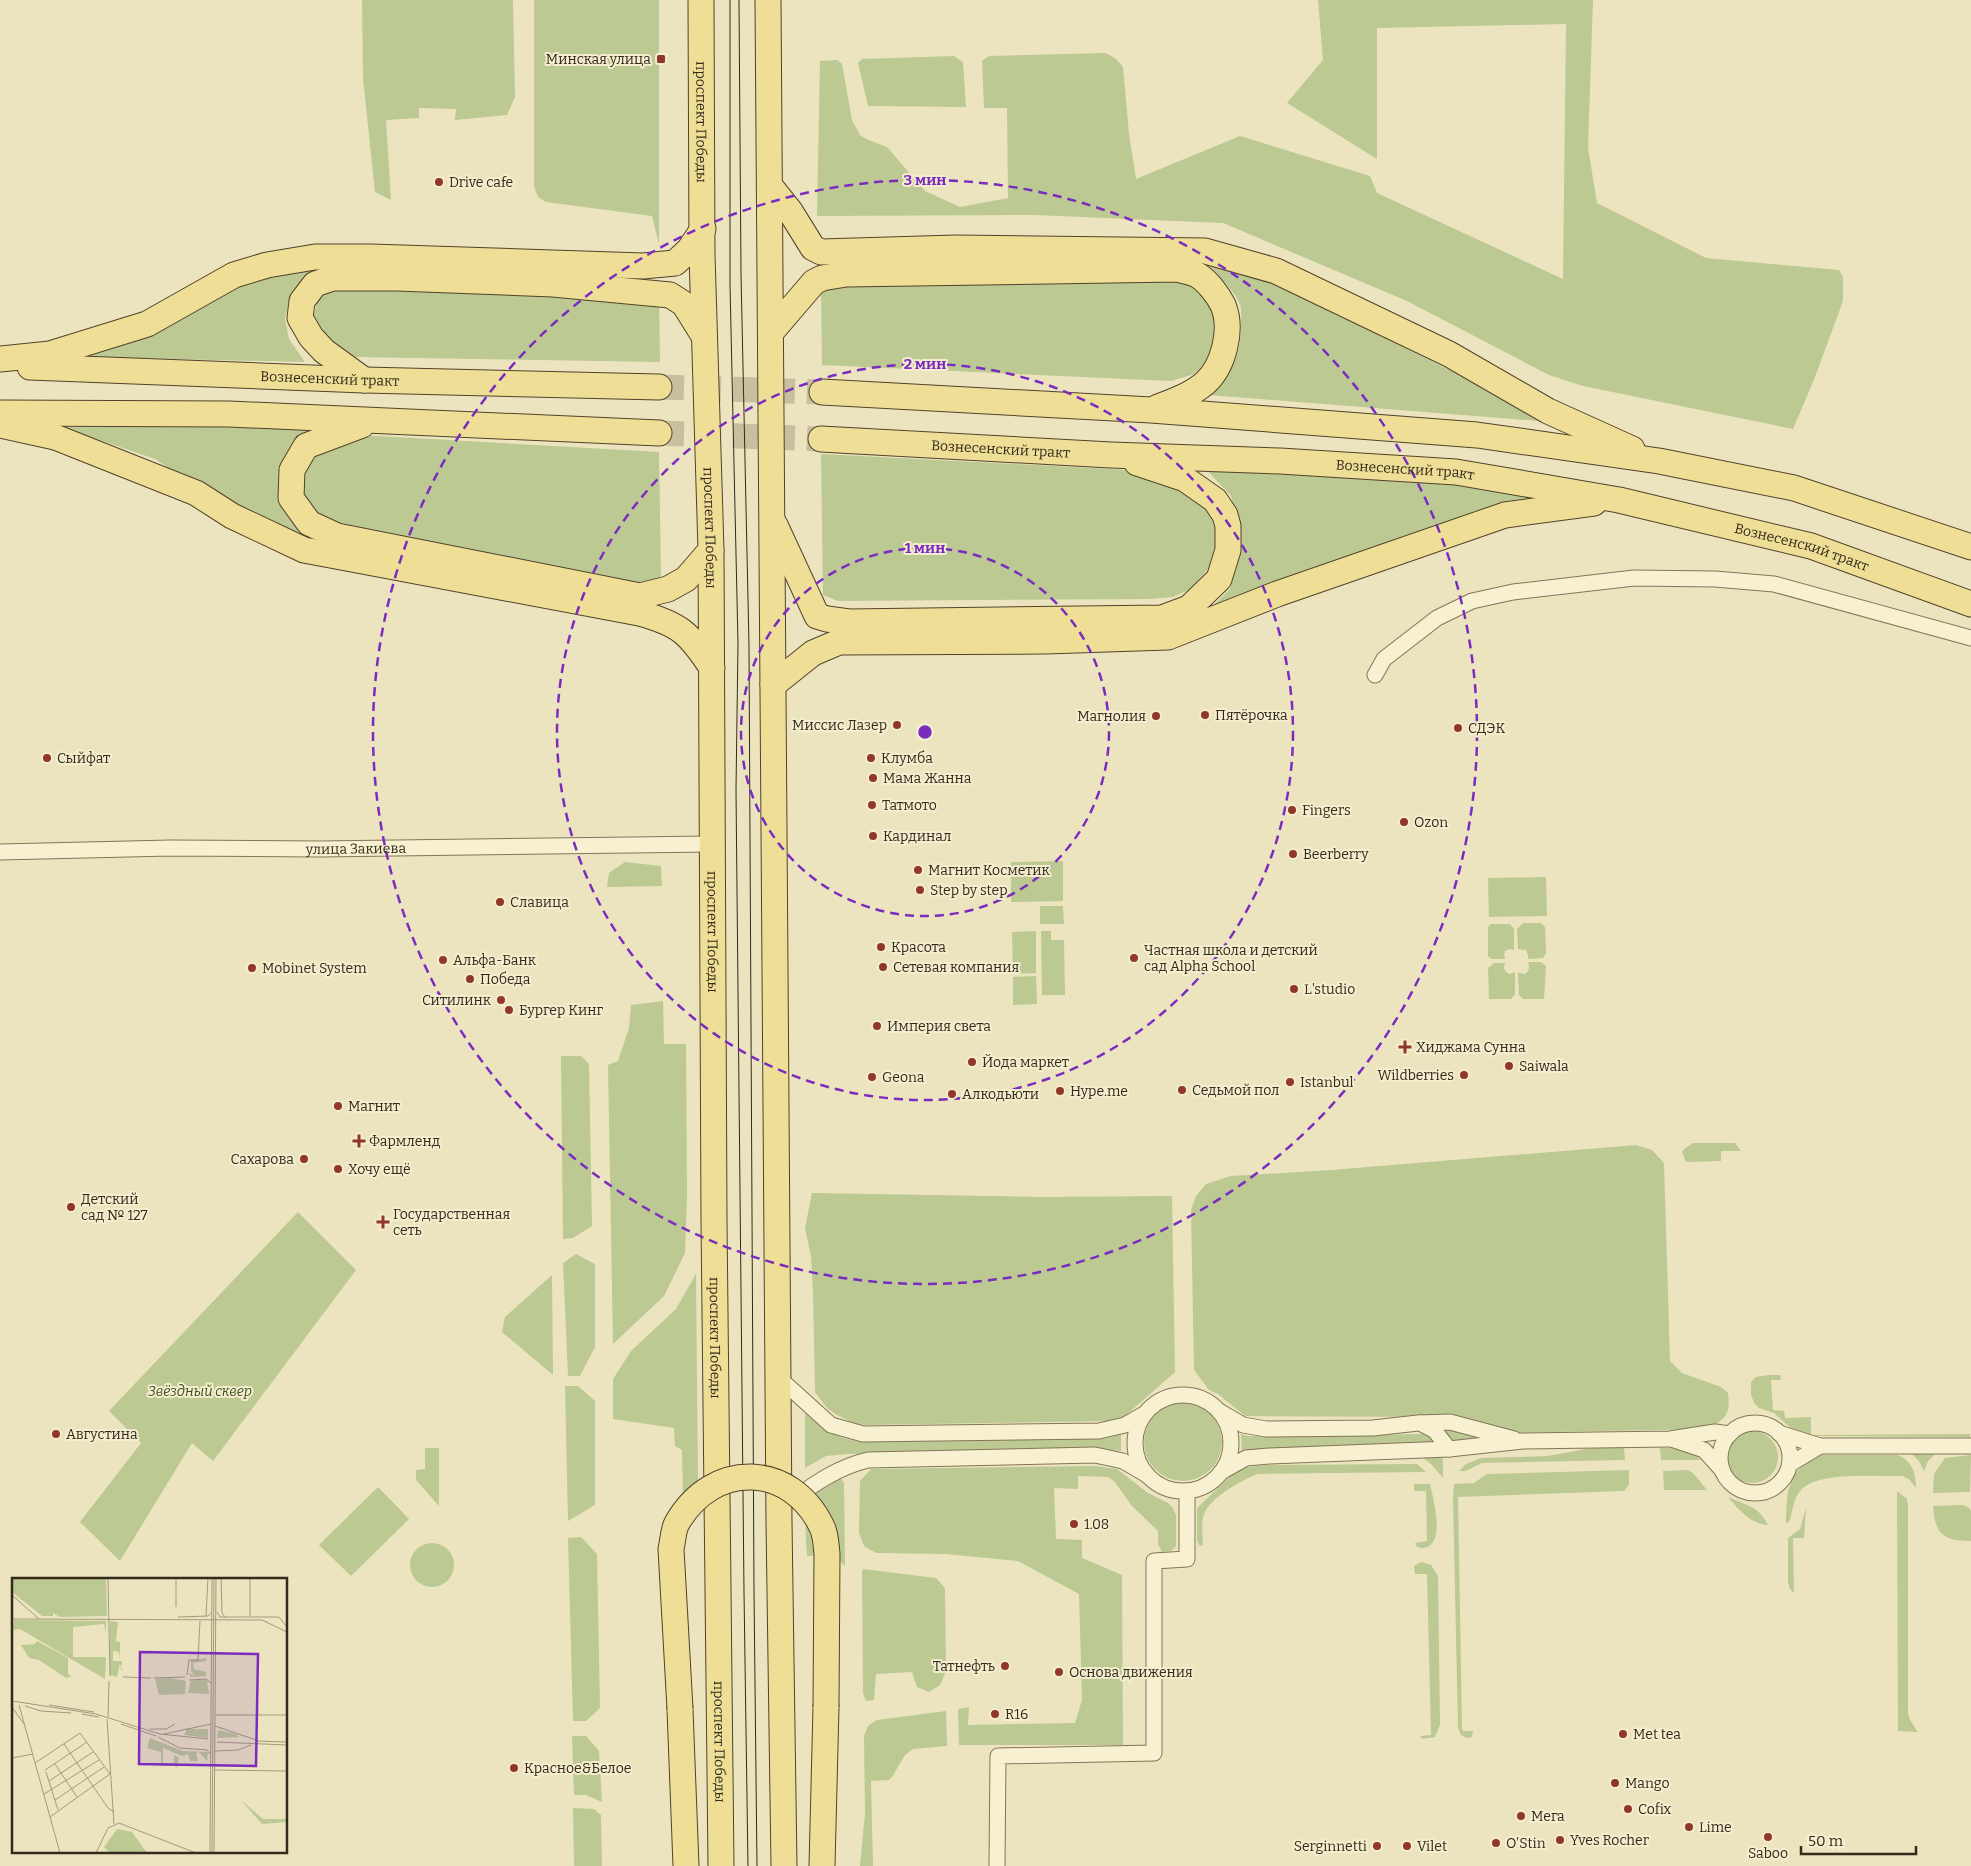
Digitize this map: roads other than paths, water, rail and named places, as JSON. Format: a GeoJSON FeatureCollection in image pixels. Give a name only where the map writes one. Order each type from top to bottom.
{"type":"FeatureCollection","features":[{"type":"Feature","properties":{"kind":"main road","name":"проспект Победы"},"geometry":{"type":"LineString","coordinates":[[701,0],[704,336],[711,550],[720,1866]]}},
{"type":"Feature","properties":{"kind":"main road"},"geometry":{"type":"LineString","coordinates":[[768,0],[772,331],[778,1378],[784,1866]]}},
{"type":"Feature","properties":{"kind":"main road"},"geometry":{"type":"LineString","coordinates":[[770,186],[790,211],[813,248],[821,252],[956,248],[1205,250],[1276,271],[1449,354],[1548,411],[1659,461]]}},
{"type":"Feature","properties":{"kind":"main road"},"geometry":{"type":"LineString","coordinates":[[0,358],[50,354],[147,324],[234,275],[267,265],[315,257],[334,257],[643,266],[676,263],[689,250],[703,229]]}},
{"type":"Feature","properties":{"kind":"main road"},"geometry":{"type":"LineString","coordinates":[[772,331],[814,282],[822,278],[846,274],[1177,269],[1198,274],[1223,305],[1228,326],[1222,359],[1206,382],[1189,395],[1151,410]]}},
{"type":"Feature","properties":{"kind":"main road"},"geometry":{"type":"LineString","coordinates":[[364,380],[324,351],[311,337],[300,318],[302,301],[315,284],[333,278],[407,279],[553,284],[670,296],[684,304],[704,336]]}},
{"type":"Feature","properties":{"kind":"main road","name":"Вознесенский тракт"},"geometry":{"type":"LineString","coordinates":[[0,366],[364,380],[660,387]]}},
{"type":"Feature","properties":{"kind":"main road"},"geometry":{"type":"LineString","coordinates":[[822,392],[1151,410],[1477,435],[1659,461],[1794,488],[1971,547]]}},
{"type":"Feature","properties":{"kind":"main road"},"geometry":{"type":"LineString","coordinates":[[0,413],[228,414],[659,433]]}},
{"type":"Feature","properties":{"kind":"main road"},"geometry":{"type":"LineString","coordinates":[[374,420],[306,446],[292,470],[291,498],[309,523],[337,536],[640,596],[668,589],[686,579],[711,550]]}},
{"type":"Feature","properties":{"kind":"main road"},"geometry":{"type":"LineString","coordinates":[[0,425],[55,437],[196,493],[232,516],[304,550],[640,613],[664,620],[679,628],[698,648],[712,668]]}},
{"type":"Feature","properties":{"kind":"main road","name":"Вознесенский тракт"},"geometry":{"type":"LineString","coordinates":[[821,439],[1280,461],[1456,472],[1619,500],[1811,546],[1971,604]]}},
{"type":"Feature","properties":{"kind":"main road"},"geometry":{"type":"LineString","coordinates":[[772,518],[817,616],[827,619],[849,622],[1162,618],[1189,608],[1219,579],[1228,550],[1228,526],[1225,515],[1215,500],[1185,479],[1111,454]]}},
{"type":"Feature","properties":{"kind":"main road"},"geometry":{"type":"LineString","coordinates":[[773,685],[813,653],[840,642],[1046,641],[1168,638],[1277,594],[1506,514],[1619,500]]}},
{"type":"Feature","properties":{"kind":"main road"},"geometry":{"type":"LineString","coordinates":[[686,1866],[671,1549],[676,1524],[692,1501],[709,1487],[735,1478],[756,1478],[774,1481],[794,1491],[809,1506],[823,1529],[827,1554],[822,1866]]}},
{"type":"Feature","properties":{"kind":"street"},"geometry":{"type":"LineString","coordinates":[[1375,675],[1384,659],[1437,618],[1472,601],[1523,591],[1634,578],[1714,579],[1774,584],[1971,638]]}},
{"type":"Feature","properties":{"kind":"street","name":"улица Закиева"},"geometry":{"type":"LineString","coordinates":[[0,852],[171,848],[712,844]]}},
{"type":"Feature","properties":{"kind":"street"},"geometry":{"type":"LineString","coordinates":[[778,1378],[831,1425],[863,1434],[1099,1431],[1125,1425],[1144,1414],[1156,1403],[1170,1396],[1181,1395],[1203,1399],[1219,1411],[1244,1425],[1266,1429],[1373,1428],[1450,1422],[1523,1441]]}},
{"type":"Feature","properties":{"kind":"street"},"geometry":{"type":"LineString","coordinates":[[1219,1411],[1227,1425],[1231,1441],[1228,1457],[1221,1472]]}},
{"type":"Feature","properties":{"kind":"street"},"geometry":{"type":"LineString","coordinates":[[1144,1414],[1136,1429],[1134,1445],[1138,1461],[1147,1475]]}},
{"type":"Feature","properties":{"kind":"street"},"geometry":{"type":"LineString","coordinates":[[1418,1423],[1435,1430],[1450,1449]]}},
{"type":"Feature","properties":{"kind":"street"},"geometry":{"type":"LineString","coordinates":[[1722,1470],[1721,1450],[1730,1434],[1737,1428],[1754,1423],[1763,1424],[1779,1433],[1820,1446],[1971,1446]]}},
{"type":"Feature","properties":{"kind":"street"},"geometry":{"type":"LineString","coordinates":[[780,1510],[815,1482],[851,1464],[868,1460],[1095,1455],[1123,1461],[1158,1484],[1172,1490],[1187,1491],[1200,1488],[1212,1481],[1221,1472],[1246,1458],[1450,1449],[1523,1441],[1670,1439],[1715,1432],[1730,1434]]}},
{"type":"Feature","properties":{"kind":"street"},"geometry":{"type":"LineString","coordinates":[[1670,1439],[1704,1450],[1735,1487],[1745,1492],[1756,1493],[1772,1489],[1786,1475],[1790,1464],[1790,1452],[1786,1442],[1779,1433]]}},
{"type":"Feature","properties":{"kind":"street"},"geometry":{"type":"LineString","coordinates":[[1790,1464],[1820,1446]]}},
{"type":"Feature","properties":{"kind":"street"},"geometry":{"type":"LineString","coordinates":[[997,1866],[998,1756],[1154,1753],[1154,1561],[1188,1559],[1187,1491]]}},
{"type":"Feature","properties":{"kind":"tunnel"},"geometry":{"type":"LineString","coordinates":[[659,387],[822,392]]}},
{"type":"Feature","properties":{"kind":"tunnel"},"geometry":{"type":"LineString","coordinates":[[659,433],[821,439]]}},
{"type":"Feature","properties":{"kind":"tram line"},"geometry":{"type":"LineString","coordinates":[[730,0],[730,284],[738,644],[736,790],[748,1866]]}},
{"type":"Feature","properties":{"kind":"tram line"},"geometry":{"type":"LineString","coordinates":[[739,0],[741,274],[749,646],[757,1866]]}},
{"type":"Feature","properties":{"kind":"place","name":"Минская улица"},"geometry":{"type":"Point","coordinates":[661,59]}},
{"type":"Feature","properties":{"kind":"place","name":"Drive cafe"},"geometry":{"type":"Point","coordinates":[439,182]}},
{"type":"Feature","properties":{"kind":"place","name":"Пятёрочка"},"geometry":{"type":"Point","coordinates":[1205,715]}},
{"type":"Feature","properties":{"kind":"place","name":"Магнолия"},"geometry":{"type":"Point","coordinates":[1156,716]}},
{"type":"Feature","properties":{"kind":"place","name":"Миссис Лазер"},"geometry":{"type":"Point","coordinates":[897,725]}},
{"type":"Feature","properties":{"kind":"place","name":"СДЭК"},"geometry":{"type":"Point","coordinates":[1458,728]}},
{"type":"Feature","properties":{"kind":"place","name":"Сыйфат"},"geometry":{"type":"Point","coordinates":[47,758]}},
{"type":"Feature","properties":{"kind":"place","name":"Клумба"},"geometry":{"type":"Point","coordinates":[871,758]}},
{"type":"Feature","properties":{"kind":"place","name":"Мама Жанна"},"geometry":{"type":"Point","coordinates":[873,778]}},
{"type":"Feature","properties":{"kind":"place","name":"Татмото"},"geometry":{"type":"Point","coordinates":[872,805]}},
{"type":"Feature","properties":{"kind":"place","name":"Fingers"},"geometry":{"type":"Point","coordinates":[1292,810]}},
{"type":"Feature","properties":{"kind":"place","name":"Ozon"},"geometry":{"type":"Point","coordinates":[1404,822]}},
{"type":"Feature","properties":{"kind":"place","name":"Кардинал"},"geometry":{"type":"Point","coordinates":[873,836]}},
{"type":"Feature","properties":{"kind":"place","name":"Beerberry"},"geometry":{"type":"Point","coordinates":[1293,854]}},
{"type":"Feature","properties":{"kind":"place","name":"Магнит Косметик"},"geometry":{"type":"Point","coordinates":[918,870]}},
{"type":"Feature","properties":{"kind":"place","name":"Step by step"},"geometry":{"type":"Point","coordinates":[920,890]}},
{"type":"Feature","properties":{"kind":"place","name":"Славица"},"geometry":{"type":"Point","coordinates":[500,902]}},
{"type":"Feature","properties":{"kind":"place","name":"Красота"},"geometry":{"type":"Point","coordinates":[881,947]}},
{"type":"Feature","properties":{"kind":"place","name":"Частная школа и детский сад Alpha School"},"geometry":{"type":"Point","coordinates":[1134,958]}},
{"type":"Feature","properties":{"kind":"place","name":"Альфа-Банк"},"geometry":{"type":"Point","coordinates":[443,960]}},
{"type":"Feature","properties":{"kind":"place","name":"Сетевая компания"},"geometry":{"type":"Point","coordinates":[883,967]}},
{"type":"Feature","properties":{"kind":"place","name":"Mobinet System"},"geometry":{"type":"Point","coordinates":[252,968]}},
{"type":"Feature","properties":{"kind":"place","name":"Победа"},"geometry":{"type":"Point","coordinates":[470,979]}},
{"type":"Feature","properties":{"kind":"place","name":"L'studio"},"geometry":{"type":"Point","coordinates":[1294,989]}},
{"type":"Feature","properties":{"kind":"place","name":"Ситилинк"},"geometry":{"type":"Point","coordinates":[501,1000]}},
{"type":"Feature","properties":{"kind":"place","name":"Бургер Кинг"},"geometry":{"type":"Point","coordinates":[509,1010]}},
{"type":"Feature","properties":{"kind":"place","name":"Империя света"},"geometry":{"type":"Point","coordinates":[877,1026]}},
{"type":"Feature","properties":{"kind":"place","name":"Хиджама Сунна"},"geometry":{"type":"Point","coordinates":[1405,1047]}},
{"type":"Feature","properties":{"kind":"place","name":"Йода маркет"},"geometry":{"type":"Point","coordinates":[972,1062]}},
{"type":"Feature","properties":{"kind":"place","name":"Saiwala"},"geometry":{"type":"Point","coordinates":[1509,1066]}},
{"type":"Feature","properties":{"kind":"place","name":"Wildberries"},"geometry":{"type":"Point","coordinates":[1464,1075]}},
{"type":"Feature","properties":{"kind":"place","name":"Geona"},"geometry":{"type":"Point","coordinates":[872,1077]}},
{"type":"Feature","properties":{"kind":"place","name":"Istanbul"},"geometry":{"type":"Point","coordinates":[1290,1082]}},
{"type":"Feature","properties":{"kind":"place","name":"Седьмой пол"},"geometry":{"type":"Point","coordinates":[1182,1090]}},
{"type":"Feature","properties":{"kind":"place","name":"Hype.me"},"geometry":{"type":"Point","coordinates":[1060,1091]}},
{"type":"Feature","properties":{"kind":"place","name":"Алкодьюти"},"geometry":{"type":"Point","coordinates":[952,1094]}},
{"type":"Feature","properties":{"kind":"place","name":"Магнит"},"geometry":{"type":"Point","coordinates":[338,1106]}},
{"type":"Feature","properties":{"kind":"place","name":"Фармленд"},"geometry":{"type":"Point","coordinates":[359,1141]}},
{"type":"Feature","properties":{"kind":"place","name":"Сахарова"},"geometry":{"type":"Point","coordinates":[304,1159]}},
{"type":"Feature","properties":{"kind":"place","name":"Хочу ещё"},"geometry":{"type":"Point","coordinates":[338,1169]}},
{"type":"Feature","properties":{"kind":"place","name":"Детский сад № 127"},"geometry":{"type":"Point","coordinates":[71,1207]}},
{"type":"Feature","properties":{"kind":"place","name":"Государственная сеть"},"geometry":{"type":"Point","coordinates":[383,1222]}},
{"type":"Feature","properties":{"kind":"place","name":"Августина"},"geometry":{"type":"Point","coordinates":[56,1434]}},
{"type":"Feature","properties":{"kind":"place","name":"1.08"},"geometry":{"type":"Point","coordinates":[1074,1524]}},
{"type":"Feature","properties":{"kind":"place","name":"Татнефть"},"geometry":{"type":"Point","coordinates":[1005,1666]}},
{"type":"Feature","properties":{"kind":"place","name":"Основа движения"},"geometry":{"type":"Point","coordinates":[1059,1672]}},
{"type":"Feature","properties":{"kind":"place","name":"R16"},"geometry":{"type":"Point","coordinates":[995,1714]}},
{"type":"Feature","properties":{"kind":"place","name":"Met tea"},"geometry":{"type":"Point","coordinates":[1623,1734]}},
{"type":"Feature","properties":{"kind":"place","name":"Красное&Белое"},"geometry":{"type":"Point","coordinates":[514,1768]}},
{"type":"Feature","properties":{"kind":"place","name":"Mango"},"geometry":{"type":"Point","coordinates":[1615,1783]}},
{"type":"Feature","properties":{"kind":"place","name":"Cofix"},"geometry":{"type":"Point","coordinates":[1628,1809]}},
{"type":"Feature","properties":{"kind":"place","name":"Мега"},"geometry":{"type":"Point","coordinates":[1521,1816]}},
{"type":"Feature","properties":{"kind":"place","name":"Lime"},"geometry":{"type":"Point","coordinates":[1689,1827]}},
{"type":"Feature","properties":{"kind":"place","name":"Saboo"},"geometry":{"type":"Point","coordinates":[1768,1837]}},
{"type":"Feature","properties":{"kind":"place","name":"Yves Rocher"},"geometry":{"type":"Point","coordinates":[1560,1840]}},
{"type":"Feature","properties":{"kind":"place","name":"O'Stin"},"geometry":{"type":"Point","coordinates":[1496,1843]}},
{"type":"Feature","properties":{"kind":"place","name":"Serginnetti"},"geometry":{"type":"Point","coordinates":[1377,1846]}},
{"type":"Feature","properties":{"kind":"place","name":"Vilet"},"geometry":{"type":"Point","coordinates":[1407,1846]}},
{"type":"Feature","properties":{"kind":"park label","name":"Звёздный сквер"},"geometry":{"type":"Point","coordinates":[200,1391]}}]}
